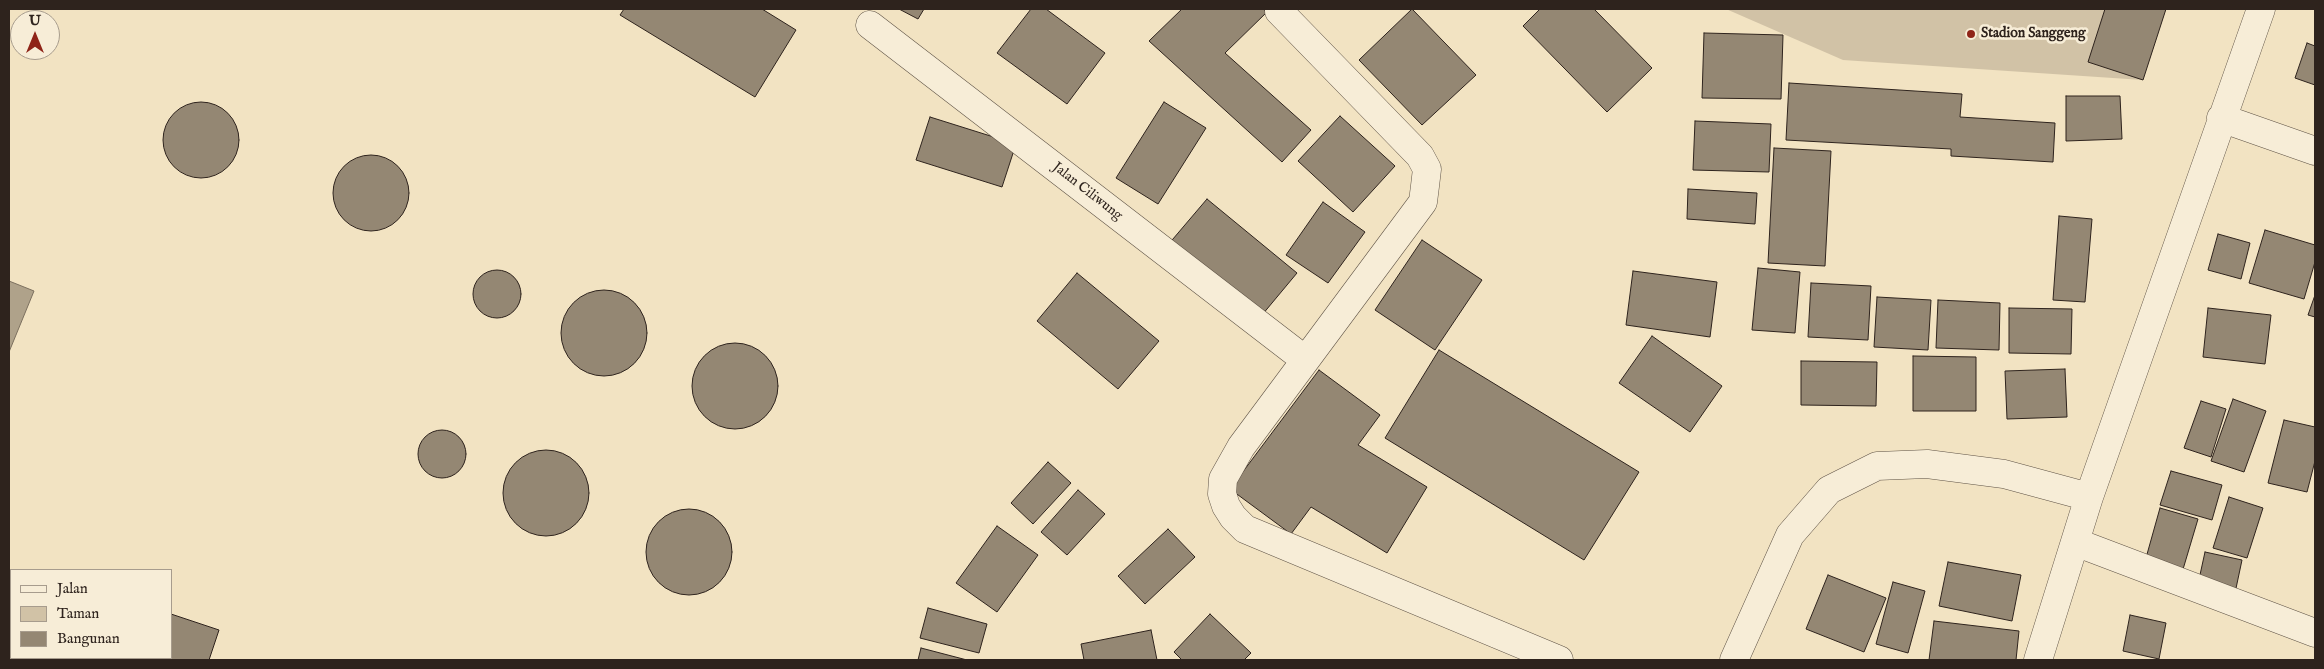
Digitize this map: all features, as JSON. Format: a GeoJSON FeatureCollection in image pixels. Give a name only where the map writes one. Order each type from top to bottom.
{"type":"FeatureCollection","features":[{"type":"Feature","properties":{"kind":"street"},"geometry":{"type":"LineString","coordinates":[[2038,660],[2089,497],[2261,9]]}},
{"type":"Feature","properties":{"kind":"street"},"geometry":{"type":"LineString","coordinates":[[1278,11],[1420,156],[1427,169],[1423,202],[1304,359],[1241,447],[1223,479],[1222,494],[1226,506],[1233,517],[1245,528],[1559,660]]}},
{"type":"Feature","properties":{"kind":"street","name":"Jalan Ciliwung"},"geometry":{"type":"LineString","coordinates":[[870,25],[1304,359]]}},
{"type":"Feature","properties":{"kind":"street"},"geometry":{"type":"LineString","coordinates":[[2221,118],[2315,150]]}},
{"type":"Feature","properties":{"kind":"street"},"geometry":{"type":"LineString","coordinates":[[1734,660],[1790,535],[1829,490],[1877,466],[1927,464],[2004,474],[2089,497]]}},
{"type":"Feature","properties":{"kind":"street"},"geometry":{"type":"LineString","coordinates":[[2075,542],[2315,633]]}},
{"type":"Feature","properties":{"kind":"green space","name":"Stadion Sanggeng"},"geometry":{"type":"Polygon","coordinates":[[[1726,9],[2166,9],[2143,80],[1843,60],[1726,9]]]}},
{"type":"Feature","properties":{"kind":"shaded area"},"geometry":{"type":"Polygon","coordinates":[[[9,281],[34,291],[9,352],[9,281]]]}},
{"type":"Feature","properties":{"kind":"building"},"geometry":{"type":"Polygon","coordinates":[[[624,9],[762,9],[796,30],[755,97],[620,15],[624,9]]]}},
{"type":"Feature","properties":{"kind":"building"},"geometry":{"type":"Polygon","coordinates":[[[899,9],[924,9],[918,19],[899,9]]]}},
{"type":"Feature","properties":{"kind":"building"},"geometry":{"type":"Polygon","coordinates":[[[1031,9],[1046,9],[1105,53],[1067,104],[997,53],[1031,9]]]}},
{"type":"Feature","properties":{"kind":"building"},"geometry":{"type":"Polygon","coordinates":[[[1182,9],[1263,9],[1267,12],[1225,53],[1311,130],[1282,162],[1149,41],[1182,9]]]}},
{"type":"Feature","properties":{"kind":"building"},"geometry":{"type":"Polygon","coordinates":[[[1412,9],[1476,75],[1422,125],[1359,60],[1412,9]]]}},
{"type":"Feature","properties":{"kind":"building"},"geometry":{"type":"Polygon","coordinates":[[[1540,9],[1594,9],[1652,68],[1607,112],[1523,26],[1540,9]]]}},
{"type":"Feature","properties":{"kind":"building"},"geometry":{"type":"Polygon","coordinates":[[[2105,9],[2166,9],[2143,80],[2088,62],[2105,9]]]}},
{"type":"Feature","properties":{"kind":"building"},"geometry":{"type":"Polygon","coordinates":[[[1704,33],[1783,35],[1781,99],[1702,98],[1704,33]]]}},
{"type":"Feature","properties":{"kind":"building"},"geometry":{"type":"Polygon","coordinates":[[[2307,43],[2315,46],[2315,85],[2295,78],[2307,43]]]}},
{"type":"Feature","properties":{"kind":"building"},"geometry":{"type":"Polygon","coordinates":[[[1789,83],[1962,94],[1960,117],[2055,123],[2053,162],[1951,156],[1951,149],[1786,140],[1789,83]]]}},
{"type":"Feature","properties":{"kind":"building"},"geometry":{"type":"Polygon","coordinates":[[[2066,96],[2120,96],[2122,139],[2066,141],[2066,96]]]}},
{"type":"Feature","properties":{"kind":"building"},"geometry":{"type":"Polygon","coordinates":[[[201,102],[215,105],[228,113],[236,126],[239,140],[236,154],[228,167],[215,175],[201,178],[187,175],[174,167],[166,154],[163,140],[166,126],[174,113],[187,105],[201,102]]]}},
{"type":"Feature","properties":{"kind":"building"},"geometry":{"type":"Polygon","coordinates":[[[1164,102],[1206,128],[1158,204],[1116,178],[1164,102]]]}},
{"type":"Feature","properties":{"kind":"building"},"geometry":{"type":"Polygon","coordinates":[[[1340,116],[1395,166],[1353,212],[1298,161],[1340,116]]]}},
{"type":"Feature","properties":{"kind":"building"},"geometry":{"type":"Polygon","coordinates":[[[930,117],[1016,144],[1002,187],[916,160],[930,117]]]}},
{"type":"Feature","properties":{"kind":"building"},"geometry":{"type":"Polygon","coordinates":[[[1695,121],[1771,124],[1769,172],[1693,170],[1695,121]]]}},
{"type":"Feature","properties":{"kind":"building"},"geometry":{"type":"Polygon","coordinates":[[[1774,148],[1831,151],[1825,266],[1768,263],[1774,148]]]}},
{"type":"Feature","properties":{"kind":"building"},"geometry":{"type":"Polygon","coordinates":[[[371,155],[385,158],[398,166],[406,179],[409,193],[406,207],[398,220],[385,228],[371,231],[357,228],[344,220],[336,207],[333,193],[336,179],[344,166],[357,158],[371,155]]]}},
{"type":"Feature","properties":{"kind":"building"},"geometry":{"type":"Polygon","coordinates":[[[1688,189],[1757,193],[1755,224],[1687,219],[1688,189]]]}},
{"type":"Feature","properties":{"kind":"building"},"geometry":{"type":"Polygon","coordinates":[[[1207,199],[1297,273],[1257,321],[1167,246],[1207,199]]]}},
{"type":"Feature","properties":{"kind":"building"},"geometry":{"type":"Polygon","coordinates":[[[1323,202],[1365,232],[1328,283],[1286,255],[1323,202]]]}},
{"type":"Feature","properties":{"kind":"building"},"geometry":{"type":"Polygon","coordinates":[[[2059,216],[2092,219],[2085,302],[2053,300],[2059,216]]]}},
{"type":"Feature","properties":{"kind":"building"},"geometry":{"type":"Polygon","coordinates":[[[2265,230],[2315,245],[2315,262],[2304,299],[2249,283],[2265,230]]]}},
{"type":"Feature","properties":{"kind":"building"},"geometry":{"type":"Polygon","coordinates":[[[2218,234],[2250,243],[2241,279],[2208,270],[2218,234]]]}},
{"type":"Feature","properties":{"kind":"building"},"geometry":{"type":"Polygon","coordinates":[[[1422,240],[1482,280],[1435,350],[1375,310],[1422,240]]]}},
{"type":"Feature","properties":{"kind":"building"},"geometry":{"type":"Polygon","coordinates":[[[1758,268],[1800,272],[1795,333],[1752,330],[1758,268]]]}},
{"type":"Feature","properties":{"kind":"building"},"geometry":{"type":"Polygon","coordinates":[[[497,270],[506,272],[514,277],[519,285],[521,294],[519,303],[514,311],[506,316],[497,318],[488,316],[480,311],[475,303],[473,294],[475,285],[480,277],[488,272],[497,270]]]}},
{"type":"Feature","properties":{"kind":"building"},"geometry":{"type":"Polygon","coordinates":[[[1633,271],[1717,282],[1710,337],[1626,325],[1633,271]]]}},
{"type":"Feature","properties":{"kind":"building"},"geometry":{"type":"Polygon","coordinates":[[[1077,273],[1159,341],[1118,389],[1037,321],[1077,273]]]}},
{"type":"Feature","properties":{"kind":"building"},"geometry":{"type":"Polygon","coordinates":[[[1811,283],[1871,286],[1868,340],[1808,337],[1811,283]]]}},
{"type":"Feature","properties":{"kind":"building"},"geometry":{"type":"Polygon","coordinates":[[[604,290],[620,293],[628,297],[640,309],[644,317],[647,333],[644,349],[640,357],[628,369],[620,373],[604,376],[588,373],[580,369],[568,357],[564,349],[561,333],[564,317],[568,309],[580,297],[588,293],[604,290]]]}},
{"type":"Feature","properties":{"kind":"building"},"geometry":{"type":"Polygon","coordinates":[[[2315,295],[2315,317],[2308,315],[2315,295]]]}},
{"type":"Feature","properties":{"kind":"building"},"geometry":{"type":"Polygon","coordinates":[[[1877,297],[1931,300],[1928,350],[1874,347],[1877,297]]]}},
{"type":"Feature","properties":{"kind":"building"},"geometry":{"type":"Polygon","coordinates":[[[1938,300],[2000,303],[1999,350],[1936,348],[1938,300]]]}},
{"type":"Feature","properties":{"kind":"building"},"geometry":{"type":"Polygon","coordinates":[[[2009,308],[2072,309],[2071,354],[2009,353],[2009,308]]]}},
{"type":"Feature","properties":{"kind":"building"},"geometry":{"type":"Polygon","coordinates":[[[2208,308],[2271,315],[2265,364],[2203,357],[2208,308]]]}},
{"type":"Feature","properties":{"kind":"building"},"geometry":{"type":"Polygon","coordinates":[[[1652,336],[1722,386],[1690,432],[1619,383],[1652,336]]]}},
{"type":"Feature","properties":{"kind":"building"},"geometry":{"type":"Polygon","coordinates":[[[735,343],[751,346],[759,350],[771,362],[775,370],[778,386],[775,402],[771,410],[759,422],[751,426],[735,429],[719,426],[711,422],[699,410],[695,402],[692,386],[695,370],[699,362],[711,350],[719,346],[735,343]]]}},
{"type":"Feature","properties":{"kind":"building"},"geometry":{"type":"Polygon","coordinates":[[[1439,350],[1639,472],[1584,560],[1385,438],[1439,350]]]}},
{"type":"Feature","properties":{"kind":"building"},"geometry":{"type":"Polygon","coordinates":[[[1913,356],[1976,357],[1976,411],[1913,411],[1913,356]]]}},
{"type":"Feature","properties":{"kind":"building"},"geometry":{"type":"Polygon","coordinates":[[[1801,361],[1877,362],[1876,406],[1801,405],[1801,361]]]}},
{"type":"Feature","properties":{"kind":"building"},"geometry":{"type":"Polygon","coordinates":[[[2065,369],[2067,417],[2007,419],[2005,371],[2065,369]]]}},
{"type":"Feature","properties":{"kind":"building"},"geometry":{"type":"Polygon","coordinates":[[[1319,370],[1380,415],[1358,445],[1427,487],[1387,553],[1311,507],[1291,534],[1230,489],[1319,370]]]}},
{"type":"Feature","properties":{"kind":"building"},"geometry":{"type":"Polygon","coordinates":[[[2233,399],[2266,411],[2244,472],[2211,461],[2233,399]]]}},
{"type":"Feature","properties":{"kind":"building"},"geometry":{"type":"Polygon","coordinates":[[[2201,401],[2226,409],[2211,457],[2184,448],[2201,401]]]}},
{"type":"Feature","properties":{"kind":"building"},"geometry":{"type":"Polygon","coordinates":[[[2284,420],[2315,427],[2315,461],[2307,492],[2268,483],[2284,420]]]}},
{"type":"Feature","properties":{"kind":"building"},"geometry":{"type":"Polygon","coordinates":[[[442,430],[451,432],[459,437],[464,445],[466,454],[464,463],[459,471],[451,476],[442,478],[433,476],[425,471],[420,463],[418,454],[420,445],[425,437],[433,432],[442,430]]]}},
{"type":"Feature","properties":{"kind":"building"},"geometry":{"type":"Polygon","coordinates":[[[546,450],[562,453],[570,457],[582,469],[586,477],[589,493],[586,509],[582,517],[570,529],[562,533],[546,536],[530,533],[522,529],[510,517],[506,509],[503,493],[506,477],[510,469],[522,457],[530,453],[546,450]]]}},
{"type":"Feature","properties":{"kind":"building"},"geometry":{"type":"Polygon","coordinates":[[[1048,462],[1071,483],[1033,524],[1011,503],[1048,462]]]}},
{"type":"Feature","properties":{"kind":"building"},"geometry":{"type":"Polygon","coordinates":[[[2171,471],[2222,485],[2212,520],[2160,505],[2171,471]]]}},
{"type":"Feature","properties":{"kind":"building"},"geometry":{"type":"Polygon","coordinates":[[[1078,490],[1105,514],[1067,555],[1041,532],[1078,490]]]}},
{"type":"Feature","properties":{"kind":"building"},"geometry":{"type":"Polygon","coordinates":[[[2229,497],[2263,508],[2247,558],[2213,548],[2229,497]]]}},
{"type":"Feature","properties":{"kind":"building"},"geometry":{"type":"Polygon","coordinates":[[[2160,508],[2198,519],[2181,576],[2144,565],[2160,508]]]}},
{"type":"Feature","properties":{"kind":"building"},"geometry":{"type":"Polygon","coordinates":[[[689,509],[706,512],[725,528],[729,535],[732,552],[729,569],[713,588],[706,592],[689,595],[672,592],[653,576],[649,569],[646,552],[649,535],[665,516],[672,512],[689,509]]]}},
{"type":"Feature","properties":{"kind":"building"},"geometry":{"type":"Polygon","coordinates":[[[997,526],[1038,555],[997,612],[956,583],[997,526]]]}},
{"type":"Feature","properties":{"kind":"building"},"geometry":{"type":"Polygon","coordinates":[[[1168,529],[1195,557],[1145,604],[1118,576],[1168,529]]]}},
{"type":"Feature","properties":{"kind":"building"},"geometry":{"type":"Polygon","coordinates":[[[2205,552],[2242,560],[2235,593],[2198,584],[2205,552]]]}},
{"type":"Feature","properties":{"kind":"building"},"geometry":{"type":"Polygon","coordinates":[[[1948,562],[2021,575],[2012,621],[1939,606],[1948,562]]]}},
{"type":"Feature","properties":{"kind":"building"},"geometry":{"type":"Polygon","coordinates":[[[1828,575],[1886,598],[1864,652],[1806,629],[1828,575]]]}},
{"type":"Feature","properties":{"kind":"building"},"geometry":{"type":"Polygon","coordinates":[[[1893,582],[1925,591],[1908,653],[1876,644],[1893,582]]]}},
{"type":"Feature","properties":{"kind":"building"},"geometry":{"type":"Polygon","coordinates":[[[928,608],[987,624],[979,653],[920,638],[928,608]]]}},
{"type":"Feature","properties":{"kind":"building"},"geometry":{"type":"Polygon","coordinates":[[[172,614],[219,630],[209,660],[142,659],[172,659],[172,614]]]}},
{"type":"Feature","properties":{"kind":"building"},"geometry":{"type":"Polygon","coordinates":[[[1210,614],[1251,653],[1244,660],[1182,660],[1174,652],[1210,614]]]}},
{"type":"Feature","properties":{"kind":"building"},"geometry":{"type":"Polygon","coordinates":[[[2130,615],[2166,623],[2159,659],[2123,651],[2130,615]]]}},
{"type":"Feature","properties":{"kind":"building"},"geometry":{"type":"Polygon","coordinates":[[[1934,621],[2019,631],[2016,660],[1929,660],[1934,621]]]}},
{"type":"Feature","properties":{"kind":"building"},"geometry":{"type":"Polygon","coordinates":[[[1151,630],[1157,660],[1084,660],[1081,644],[1151,630]]]}},
{"type":"Feature","properties":{"kind":"building"},"geometry":{"type":"Polygon","coordinates":[[[921,648],[967,660],[918,660],[921,648]]]}},
{"type":"Feature","properties":{"kind":"place","name":"Stadion Sanggeng"},"geometry":{"type":"Point","coordinates":[1971,34]}}]}
